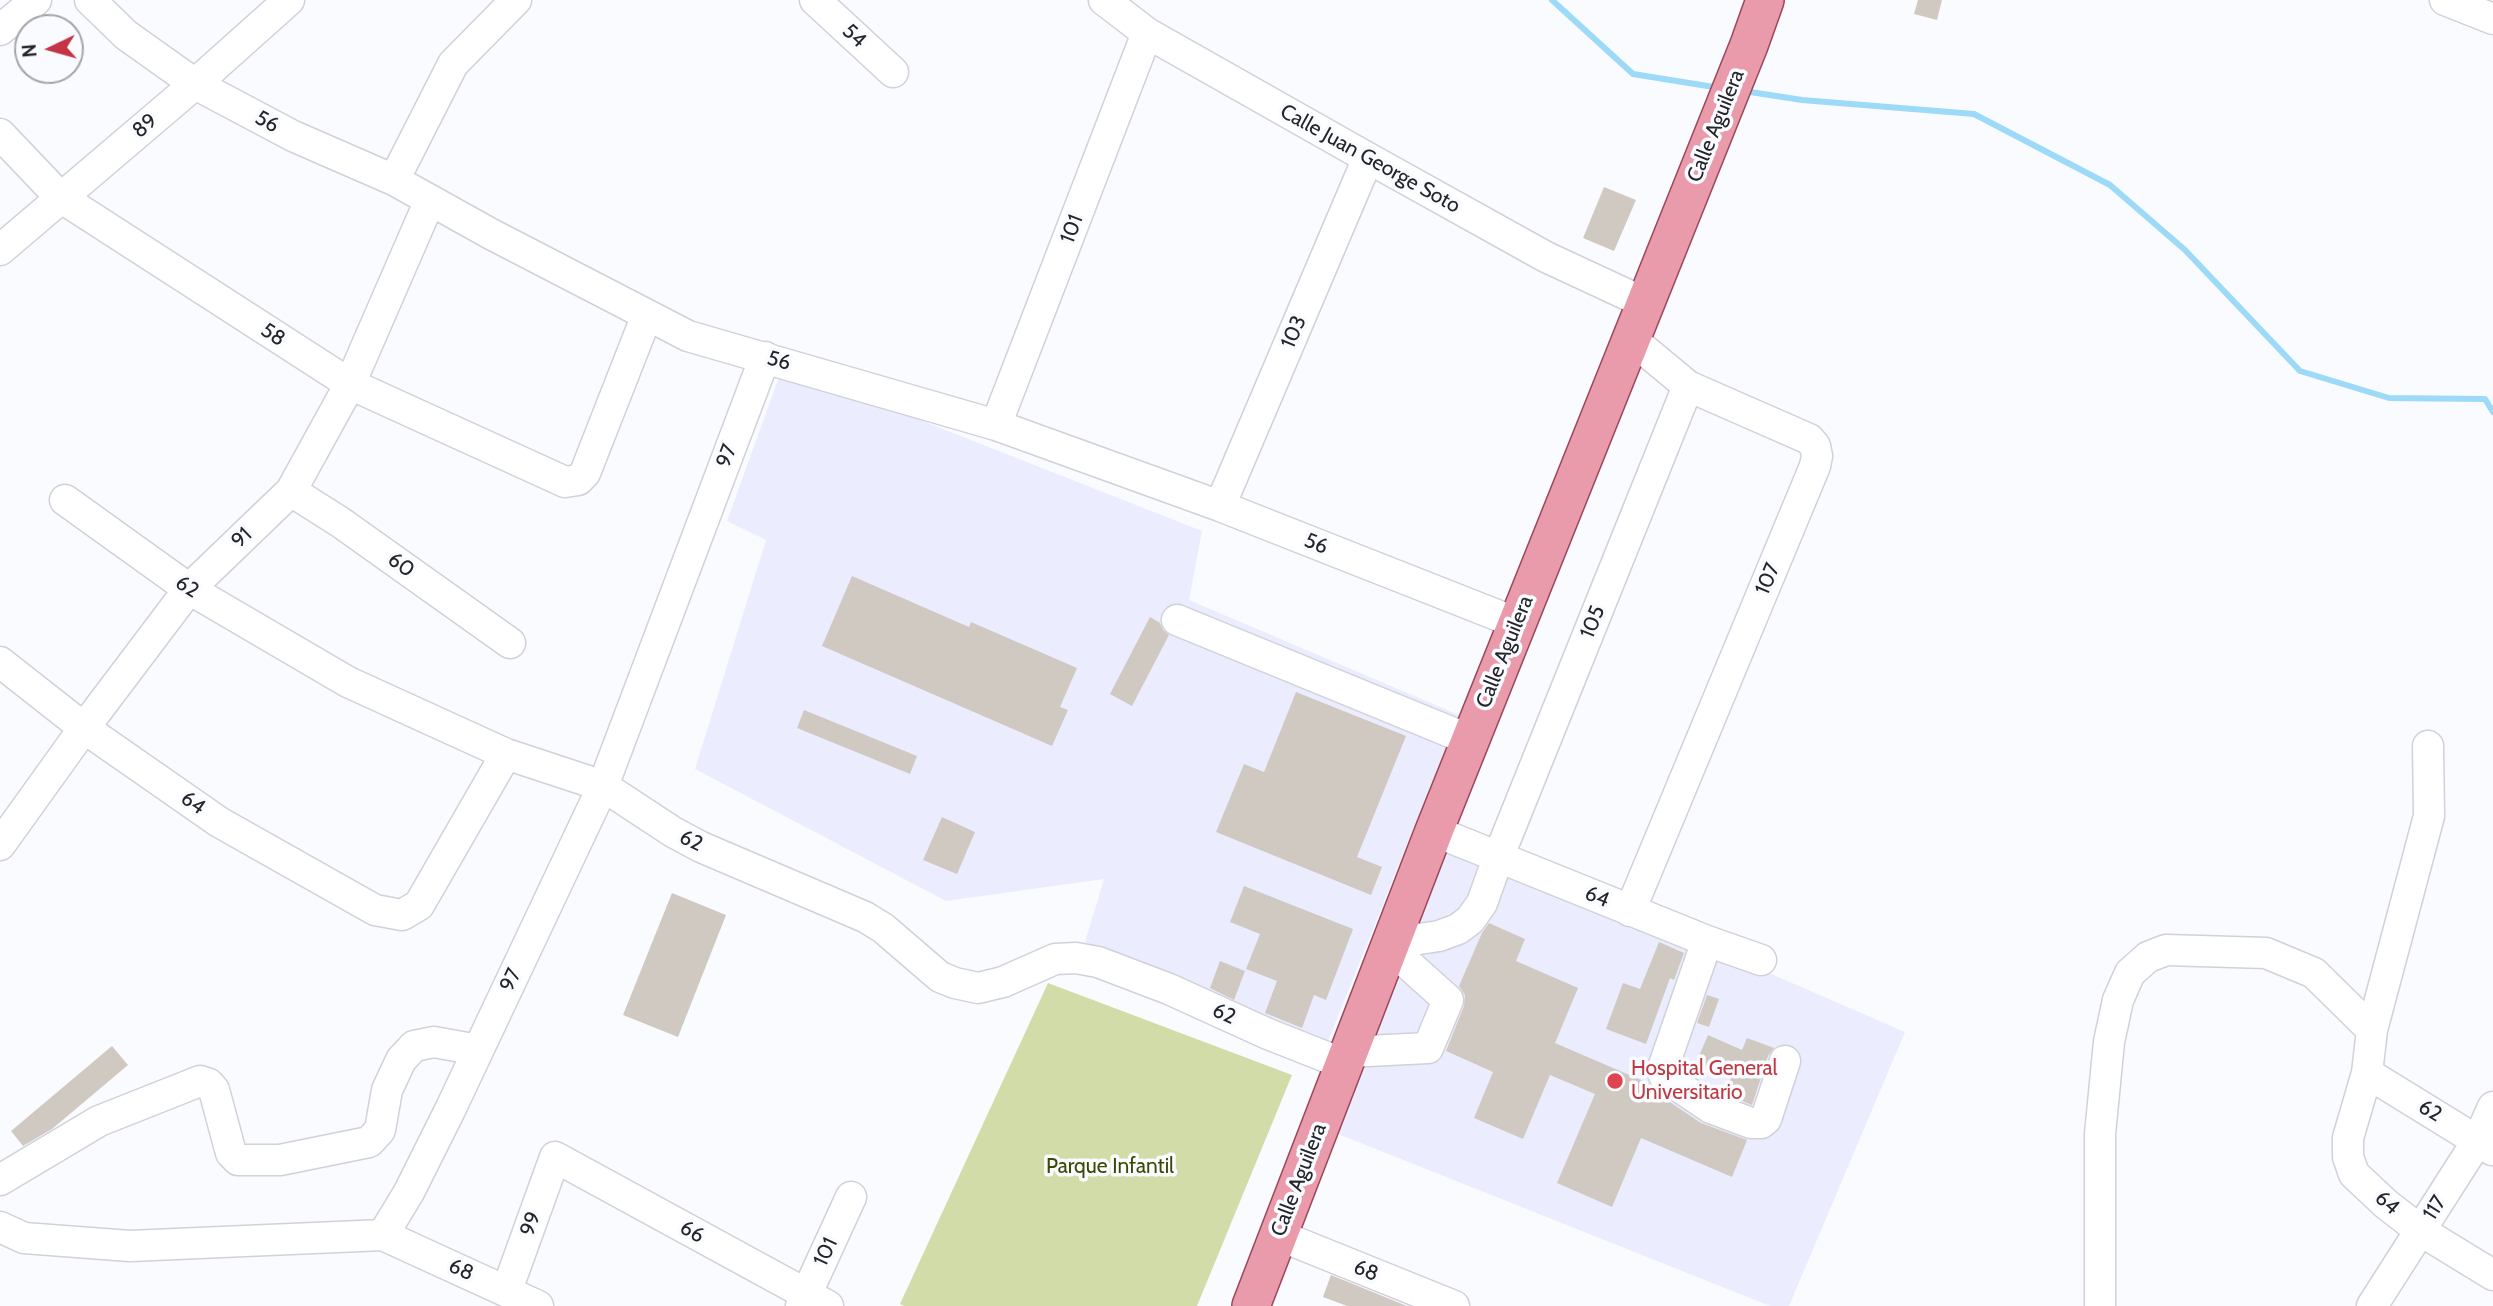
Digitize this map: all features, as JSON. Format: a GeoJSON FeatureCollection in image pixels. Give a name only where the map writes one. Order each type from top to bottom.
{"type":"FeatureCollection","features":[{"type":"Feature","properties":{"kind":"main road","name":"Calle Aguilera"},"geometry":{"type":"LineString","coordinates":[[1251,1306],[1391,940],[1765,0]]}},
{"type":"Feature","properties":{"kind":"street"},"geometry":{"type":"LineString","coordinates":[[0,30],[36,0]]}},
{"type":"Feature","properties":{"kind":"street","name":"56"},"geometry":{"type":"LineString","coordinates":[[90,0],[126,34],[195,84],[293,136],[394,180],[688,335],[996,425],[1220,506],[1517,623]]}},
{"type":"Feature","properties":{"kind":"street","name":"89"},"geometry":{"type":"LineString","coordinates":[[0,250],[289,0]]}},
{"type":"Feature","properties":{"kind":"street"},"geometry":{"type":"LineString","coordinates":[[394,180],[453,64],[516,0]]}},
{"type":"Feature","properties":{"kind":"street","name":"54"},"geometry":{"type":"LineString","coordinates":[[815,0],[893,72]]}},
{"type":"Feature","properties":{"kind":"street","name":"Calle Juan George Soto"},"geometry":{"type":"LineString","coordinates":[[1104,0],[1147,33],[1368,158],[1546,257],[1646,303]]}},
{"type":"Feature","properties":{"kind":"street"},"geometry":{"type":"LineString","coordinates":[[2445,0],[2493,19]]}},
{"type":"Feature","properties":{"kind":"street","name":"101"},"geometry":{"type":"LineString","coordinates":[[996,425],[1147,33]]}},
{"type":"Feature","properties":{"kind":"street","name":"58"},"geometry":{"type":"LineString","coordinates":[[0,134],[61,197],[350,384],[565,482],[578,480],[585,473],[647,315]]}},
{"type":"Feature","properties":{"kind":"street","name":"103"},"geometry":{"type":"LineString","coordinates":[[1220,506],[1368,158]]}},
{"type":"Feature","properties":{"kind":"street","name":"91"},"geometry":{"type":"LineString","coordinates":[[0,845],[189,589],[291,491],[350,384],[430,200]]}},
{"type":"Feature","properties":{"kind":"street","name":"107"},"geometry":{"type":"LineString","coordinates":[[1630,338],[1689,386],[1802,435],[1815,446],[1816,456],[1815,466],[1630,911]]}},
{"type":"Feature","properties":{"kind":"street","name":"97"},"geometry":{"type":"LineString","coordinates":[[383,1236],[409,1192],[603,786],[765,357]]}},
{"type":"Feature","properties":{"kind":"street","name":"105"},"geometry":{"type":"LineString","coordinates":[[1391,940],[1439,936],[1458,929],[1470,920],[1482,903],[1689,386]]}},
{"type":"Feature","properties":{"kind":"street","name":"60"},"geometry":{"type":"LineString","coordinates":[[291,491],[340,522],[510,643]]}},
{"type":"Feature","properties":{"kind":"street","name":"62"},"geometry":{"type":"LineString","coordinates":[[65,499],[189,589],[348,682],[506,754],[603,786],[701,847],[864,917],[883,928],[940,976],[955,983],[978,988],[1003,982],[1055,959],[1076,958],[1098,962],[1149,981],[1268,1034],[1346,1058]]}},
{"type":"Feature","properties":{"kind":"street"},"geometry":{"type":"LineString","coordinates":[[1177,620],[1470,740]]}},
{"type":"Feature","properties":{"kind":"street","name":"64"},"geometry":{"type":"LineString","coordinates":[[0,662],[84,728],[219,822],[376,910],[402,915],[419,905],[506,754]]}},
{"type":"Feature","properties":{"kind":"street"},"geometry":{"type":"LineString","coordinates":[[2367,1073],[2372,1030],[2429,816],[2428,746]]}},
{"type":"Feature","properties":{"kind":"street","name":"64"},"geometry":{"type":"LineString","coordinates":[[1434,831],[1707,942],[1761,960]]}},
{"type":"Feature","properties":{"kind":"street"},"geometry":{"type":"LineString","coordinates":[[1346,1058],[1427,1048],[1448,1000],[1391,940]]}},
{"type":"Feature","properties":{"kind":"street"},"geometry":{"type":"LineString","coordinates":[[1707,942],[1662,1071],[1665,1077],[1711,1108],[1761,1124],[1766,1119],[1785,1061]]}},
{"type":"Feature","properties":{"kind":"street"},"geometry":{"type":"LineString","coordinates":[[2100,1306],[2100,1134],[2109,1042],[2119,1000],[2130,973],[2148,957],[2166,950],[2266,953],[2315,973],[2372,1030]]}},
{"type":"Feature","properties":{"kind":"street"},"geometry":{"type":"LineString","coordinates":[[0,1180],[99,1121],[200,1081],[209,1084],[214,1090],[231,1153],[238,1160],[280,1160],[369,1142],[380,1130],[387,1090],[401,1060],[414,1046],[434,1042],[478,1050]]}},
{"type":"Feature","properties":{"kind":"street","name":"62"},"geometry":{"type":"LineString","coordinates":[[2367,1073],[2485,1145]]}},
{"type":"Feature","properties":{"kind":"street","name":"64"},"geometry":{"type":"LineString","coordinates":[[2367,1073],[2348,1138],[2348,1157],[2354,1174],[2421,1231],[2493,1275]]}},
{"type":"Feature","properties":{"kind":"street","name":"117"},"geometry":{"type":"LineString","coordinates":[[2372,1306],[2421,1231],[2485,1145],[2493,1107]]}},
{"type":"Feature","properties":{"kind":"street","name":"99"},"geometry":{"type":"LineString","coordinates":[[507,1290],[555,1157]]}},
{"type":"Feature","properties":{"kind":"street","name":"66"},"geometry":{"type":"LineString","coordinates":[[555,1157],[812,1302]]}},
{"type":"Feature","properties":{"kind":"street","name":"101"},"geometry":{"type":"LineString","coordinates":[[812,1302],[851,1198]]}},
{"type":"Feature","properties":{"kind":"street"},"geometry":{"type":"LineString","coordinates":[[0,1227],[24,1238],[131,1247],[383,1236]]}},
{"type":"Feature","properties":{"kind":"street","name":"68"},"geometry":{"type":"LineString","coordinates":[[1278,1235],[1454,1306]]}},
{"type":"Feature","properties":{"kind":"street","name":"68"},"geometry":{"type":"LineString","coordinates":[[383,1236],[538,1306]]}},
{"type":"Feature","properties":{"kind":"shaded area"},"geometry":{"type":"Polygon","coordinates":[[[783,366],[1202,531],[1189,600],[1459,715],[1324,1051],[1085,942],[1104,879],[946,901],[695,769],[766,540],[727,521],[783,366]]]}},
{"type":"Feature","properties":{"kind":"shaded area","name":"Hospital General Universitario"},"geometry":{"type":"Polygon","coordinates":[[[1442,831],[1905,1032],[1789,1306],[1770,1306],[1328,1130],[1442,831]]]}},
{"type":"Feature","properties":{"kind":"green space","name":"Parque Infantil"},"geometry":{"type":"Polygon","coordinates":[[[1048,983],[1292,1075],[1197,1306],[900,1304],[1048,983]]]}},
{"type":"Feature","properties":{"kind":"building"},"geometry":{"type":"Polygon","coordinates":[[[1918,0],[1942,0],[1937,20],[1914,14],[1918,0]]]}},
{"type":"Feature","properties":{"kind":"building"},"geometry":{"type":"Polygon","coordinates":[[[1604,187],[1636,200],[1614,251],[1583,238],[1604,187]]]}},
{"type":"Feature","properties":{"kind":"building"},"geometry":{"type":"Polygon","coordinates":[[[852,576],[969,627],[971,622],[1077,668],[1060,707],[1068,710],[1052,746],[822,646],[852,576]]]}},
{"type":"Feature","properties":{"kind":"building"},"geometry":{"type":"Polygon","coordinates":[[[1150,617],[1160,623],[1169,635],[1132,706],[1110,694],[1150,617]]]}},
{"type":"Feature","properties":{"kind":"building"},"geometry":{"type":"Polygon","coordinates":[[[1296,692],[1406,736],[1357,857],[1382,867],[1371,895],[1216,832],[1244,764],[1264,772],[1296,692]]]}},
{"type":"Feature","properties":{"kind":"building"},"geometry":{"type":"Polygon","coordinates":[[[804,710],[917,756],[910,774],[797,728],[804,710]]]}},
{"type":"Feature","properties":{"kind":"building"},"geometry":{"type":"Polygon","coordinates":[[[942,817],[975,832],[957,874],[923,860],[942,817]]]}},
{"type":"Feature","properties":{"kind":"building"},"geometry":{"type":"Polygon","coordinates":[[[1244,886],[1353,929],[1326,1000],[1314,995],[1302,1028],[1265,1013],[1277,981],[1246,969],[1260,934],[1230,922],[1244,886]]]}},
{"type":"Feature","properties":{"kind":"building"},"geometry":{"type":"Polygon","coordinates":[[[672,893],[726,915],[678,1037],[623,1015],[672,893]]]}},
{"type":"Feature","properties":{"kind":"building"},"geometry":{"type":"Polygon","coordinates":[[[1489,923],[1525,939],[1516,961],[1578,988],[1555,1043],[1648,1083],[1655,1092],[1701,1123],[1747,1140],[1732,1177],[1641,1138],[1612,1207],[1557,1183],[1595,1094],[1550,1075],[1523,1139],[1474,1118],[1493,1072],[1446,1051],[1464,1006],[1465,995],[1459,986],[1489,923]]]}},
{"type":"Feature","properties":{"kind":"building"},"geometry":{"type":"Polygon","coordinates":[[[1659,942],[1684,953],[1674,980],[1670,978],[1646,1044],[1606,1029],[1623,983],[1640,989],[1659,942]]]}},
{"type":"Feature","properties":{"kind":"building"},"geometry":{"type":"Polygon","coordinates":[[[1220,961],[1245,971],[1234,1000],[1210,988],[1220,961]]]}},
{"type":"Feature","properties":{"kind":"building"},"geometry":{"type":"Polygon","coordinates":[[[1707,995],[1719,999],[1709,1027],[1697,1023],[1707,995]]]}},
{"type":"Feature","properties":{"kind":"building"},"geometry":{"type":"Polygon","coordinates":[[[1708,1035],[1742,1050],[1747,1038],[1774,1048],[1768,1056],[1752,1105],[1725,1094],[1731,1078],[1696,1063],[1708,1035]]]}},
{"type":"Feature","properties":{"kind":"building"},"geometry":{"type":"Polygon","coordinates":[[[112,1046],[128,1065],[52,1129],[23,1146],[11,1131],[112,1046]]]}},
{"type":"Feature","properties":{"kind":"building"},"geometry":{"type":"Polygon","coordinates":[[[1331,1275],[1407,1306],[1347,1306],[1323,1297],[1331,1275]]]}},
{"type":"Feature","properties":{"kind":"waterway"},"geometry":{"type":"LineString","coordinates":[[1552,0],[1633,74],[1720,88]]}},
{"type":"Feature","properties":{"kind":"waterway"},"geometry":{"type":"LineString","coordinates":[[1744,91],[1802,100],[1974,114],[2110,185],[2185,250],[2300,371],[2389,398],[2485,399],[2493,412]]}},
{"type":"Feature","properties":{"kind":"place","name":"Hospital General Universitario"},"geometry":{"type":"Point","coordinates":[1615,1081]}}]}
